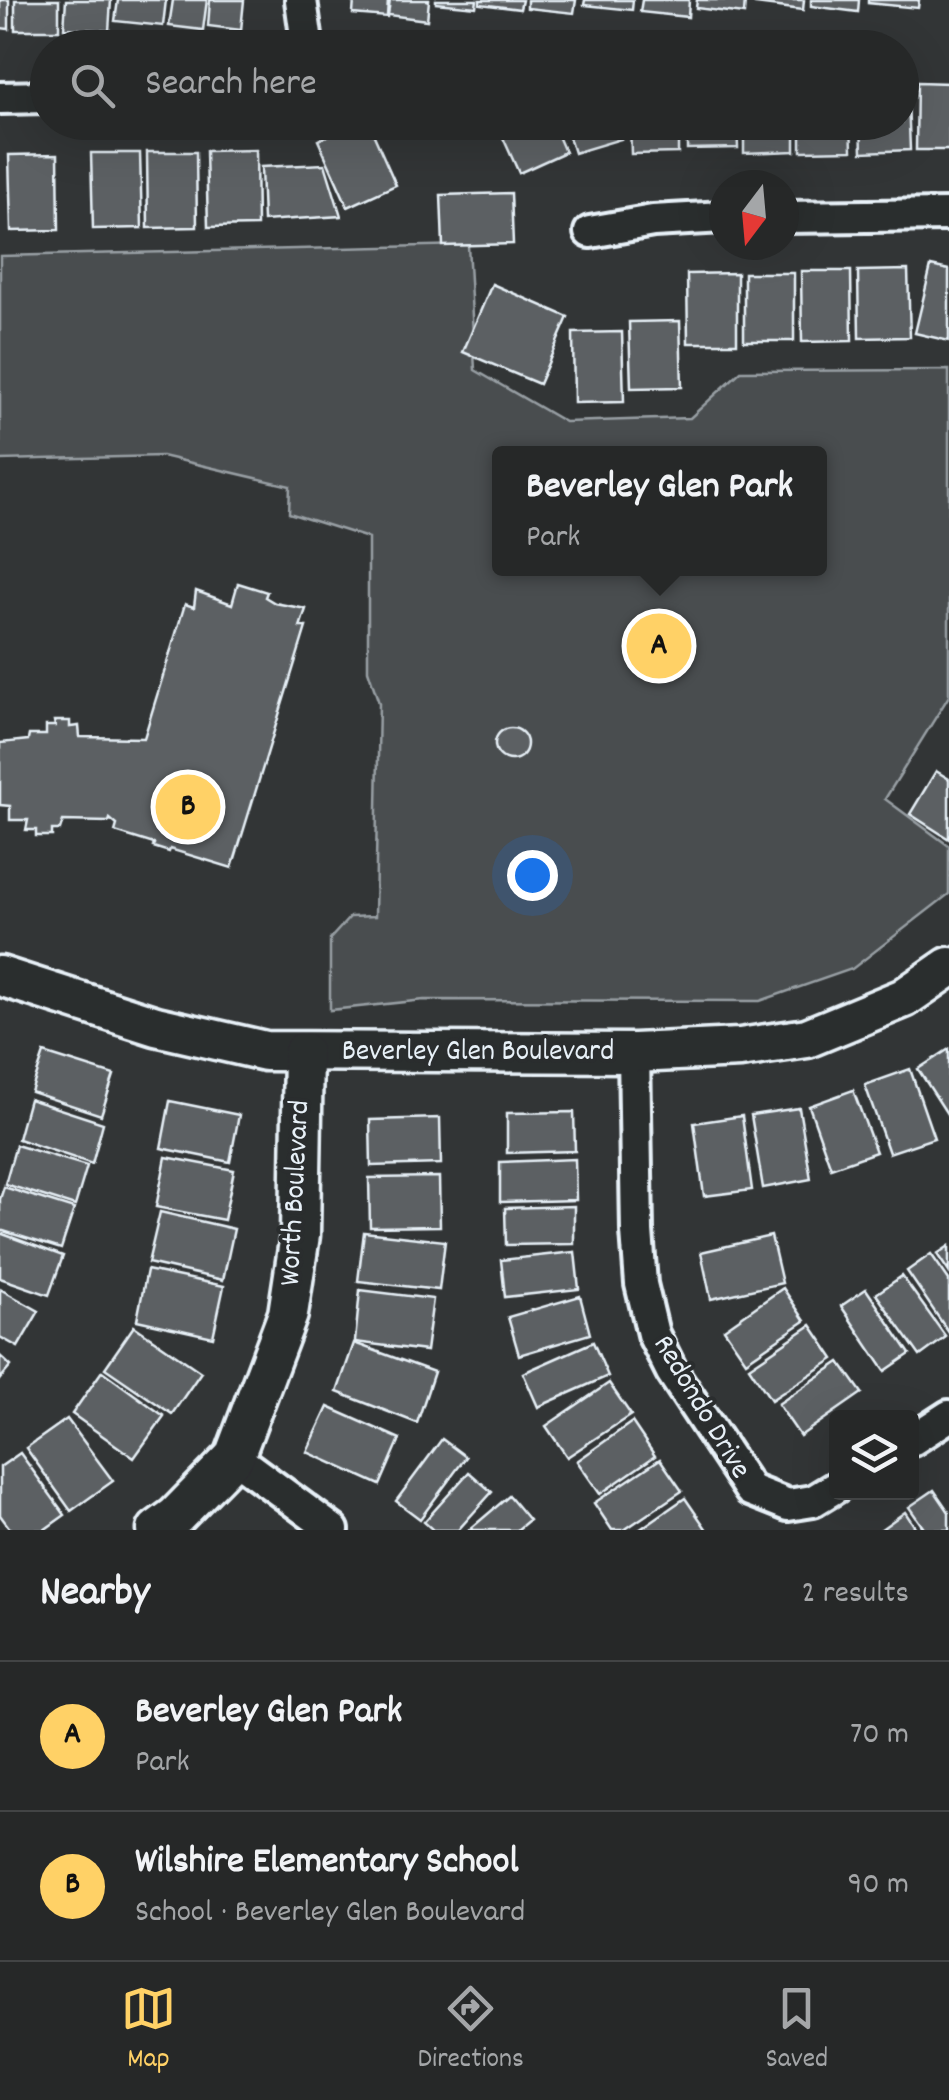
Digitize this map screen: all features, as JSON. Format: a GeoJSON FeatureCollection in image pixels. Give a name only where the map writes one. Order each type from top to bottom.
{"type":"FeatureCollection","features":[{"type":"Feature","properties":{"kind":"street"},"geometry":{"type":"LineString","coordinates":[[301,0],[305,30]]}},
{"type":"Feature","properties":{"kind":"street"},"geometry":{"type":"LineString","coordinates":[[0,98],[30,98]]}},
{"type":"Feature","properties":{"kind":"street"},"geometry":{"type":"LineString","coordinates":[[799,217],[949,215]]}},
{"type":"Feature","properties":{"kind":"street"},"geometry":{"type":"LineString","coordinates":[[590,232],[653,220],[709,218]]}},
{"type":"Feature","properties":{"kind":"street","name":"Beverley Glen Boulevard"},"geometry":{"type":"LineString","coordinates":[[1,980],[220,1043],[265,1051],[634,1053],[740,1048],[807,1038],[904,998],[949,967]]}},
{"type":"Feature","properties":{"kind":"street","name":"Worth Boulevard"},"geometry":{"type":"LineString","coordinates":[[157,1530],[234,1457],[288,1314],[300,1236],[303,1052]]}},
{"type":"Feature","properties":{"kind":"street","name":"Redondo Drive"},"geometry":{"type":"LineString","coordinates":[[634,1053],[637,1232],[641,1284],[652,1334],[672,1372],[750,1490],[788,1505],[813,1501],[829,1491]]}},
{"type":"Feature","properties":{"kind":"street"},"geometry":{"type":"LineString","coordinates":[[919,1435],[949,1416]]}},
{"type":"Feature","properties":{"kind":"street"},"geometry":{"type":"LineString","coordinates":[[234,1457],[333,1530]]}},
{"type":"Feature","properties":{"kind":"shaded area"},"geometry":{"type":"Polygon","coordinates":[[[468,245],[475,370],[565,422],[690,418],[741,371],[949,370],[949,696],[885,799],[949,846],[949,894],[852,969],[760,1001],[424,1000],[330,1010],[330,939],[350,917],[375,916],[379,703],[368,670],[368,538],[289,513],[290,486],[162,456],[0,460],[0,256],[468,245]]]}},
{"type":"Feature","properties":{"kind":"building"},"geometry":{"type":"Polygon","coordinates":[[[0,0],[9,0],[9,29],[0,28],[0,0]]]}},
{"type":"Feature","properties":{"kind":"building"},"geometry":{"type":"Polygon","coordinates":[[[15,0],[59,0],[59,30],[15,30],[15,0]]]}},
{"type":"Feature","properties":{"kind":"building"},"geometry":{"type":"Polygon","coordinates":[[[66,0],[111,0],[109,30],[64,28],[66,0]]]}},
{"type":"Feature","properties":{"kind":"building"},"geometry":{"type":"Polygon","coordinates":[[[118,0],[166,0],[163,26],[115,21],[118,0]]]}},
{"type":"Feature","properties":{"kind":"building"},"geometry":{"type":"Polygon","coordinates":[[[173,0],[207,0],[203,30],[169,26],[173,0]]]}},
{"type":"Feature","properties":{"kind":"building"},"geometry":{"type":"Polygon","coordinates":[[[210,0],[244,0],[241,30],[208,26],[210,0]]]}},
{"type":"Feature","properties":{"kind":"building"},"geometry":{"type":"Polygon","coordinates":[[[354,0],[388,0],[387,17],[353,14],[354,0]]]}},
{"type":"Feature","properties":{"kind":"building"},"geometry":{"type":"Polygon","coordinates":[[[390,0],[429,0],[427,20],[388,15],[390,0]]]}},
{"type":"Feature","properties":{"kind":"building"},"geometry":{"type":"Polygon","coordinates":[[[436,0],[477,0],[476,7],[436,0]]]}},
{"type":"Feature","properties":{"kind":"building"},"geometry":{"type":"Polygon","coordinates":[[[480,0],[522,0],[520,9],[480,4],[480,0]]]}},
{"type":"Feature","properties":{"kind":"building"},"geometry":{"type":"Polygon","coordinates":[[[527,0],[576,0],[574,13],[527,8],[527,0]]]}},
{"type":"Feature","properties":{"kind":"building"},"geometry":{"type":"Polygon","coordinates":[[[585,0],[633,0],[632,10],[584,5],[585,0]]]}},
{"type":"Feature","properties":{"kind":"building"},"geometry":{"type":"Polygon","coordinates":[[[642,0],[689,0],[688,17],[640,12],[642,0]]]}},
{"type":"Feature","properties":{"kind":"building"},"geometry":{"type":"Polygon","coordinates":[[[697,0],[745,0],[744,14],[696,8],[697,0]]]}},
{"type":"Feature","properties":{"kind":"building"},"geometry":{"type":"Polygon","coordinates":[[[756,0],[804,0],[803,10],[755,4],[756,0]]]}},
{"type":"Feature","properties":{"kind":"building"},"geometry":{"type":"Polygon","coordinates":[[[811,0],[859,0],[858,12],[811,6],[811,0]]]}},
{"type":"Feature","properties":{"kind":"building"},"geometry":{"type":"Polygon","coordinates":[[[868,0],[919,0],[918,8],[868,0]]]}},
{"type":"Feature","properties":{"kind":"building"},"geometry":{"type":"Polygon","coordinates":[[[919,82],[949,83],[949,150],[916,150],[919,82]]]}},
{"type":"Feature","properties":{"kind":"building"},"geometry":{"type":"Polygon","coordinates":[[[318,140],[376,140],[396,185],[348,207],[318,140]]]}},
{"type":"Feature","properties":{"kind":"building"},"geometry":{"type":"Polygon","coordinates":[[[504,140],[560,140],[565,152],[519,173],[504,140]]]}},
{"type":"Feature","properties":{"kind":"building"},"geometry":{"type":"Polygon","coordinates":[[[570,140],[618,140],[574,153],[570,140]]]}},
{"type":"Feature","properties":{"kind":"building"},"geometry":{"type":"Polygon","coordinates":[[[631,140],[678,140],[678,153],[631,154],[631,140]]]}},
{"type":"Feature","properties":{"kind":"building"},"geometry":{"type":"Polygon","coordinates":[[[687,140],[738,140],[738,148],[687,149],[687,140]]]}},
{"type":"Feature","properties":{"kind":"building"},"geometry":{"type":"Polygon","coordinates":[[[744,140],[795,140],[795,151],[744,153],[744,140]]]}},
{"type":"Feature","properties":{"kind":"building"},"geometry":{"type":"Polygon","coordinates":[[[801,140],[852,140],[852,150],[801,151],[801,140]]]}},
{"type":"Feature","properties":{"kind":"building"},"geometry":{"type":"Polygon","coordinates":[[[862,140],[910,140],[910,150],[862,152],[862,140]]]}},
{"type":"Feature","properties":{"kind":"building"},"geometry":{"type":"Polygon","coordinates":[[[256,150],[257,226],[208,227],[206,151],[256,150]]]}},
{"type":"Feature","properties":{"kind":"building"},"geometry":{"type":"Polygon","coordinates":[[[147,152],[196,152],[197,227],[148,228],[147,152]]]}},
{"type":"Feature","properties":{"kind":"building"},"geometry":{"type":"Polygon","coordinates":[[[91,153],[140,153],[142,228],[93,229],[91,153]]]}},
{"type":"Feature","properties":{"kind":"building"},"geometry":{"type":"Polygon","coordinates":[[[58,154],[59,230],[11,231],[9,155],[58,154]]]}},
{"type":"Feature","properties":{"kind":"building"},"geometry":{"type":"Polygon","coordinates":[[[325,164],[341,216],[263,221],[261,167],[325,164]]]}},
{"type":"Feature","properties":{"kind":"building"},"geometry":{"type":"Polygon","coordinates":[[[511,193],[513,244],[443,246],[441,195],[511,193]]]}},
{"type":"Feature","properties":{"kind":"building"},"geometry":{"type":"Polygon","coordinates":[[[931,266],[949,270],[949,341],[915,333],[931,266]]]}},
{"type":"Feature","properties":{"kind":"building"},"geometry":{"type":"Polygon","coordinates":[[[908,270],[910,337],[859,338],[858,271],[908,270]]]}},
{"type":"Feature","properties":{"kind":"building"},"geometry":{"type":"Polygon","coordinates":[[[801,271],[851,271],[852,341],[802,342],[801,271]]]}},
{"type":"Feature","properties":{"kind":"building"},"geometry":{"type":"Polygon","coordinates":[[[737,273],[737,343],[688,343],[687,274],[737,273]]]}},
{"type":"Feature","properties":{"kind":"building"},"geometry":{"type":"Polygon","coordinates":[[[744,273],[794,273],[794,341],[744,341],[744,273]]]}},
{"type":"Feature","properties":{"kind":"building"},"geometry":{"type":"Polygon","coordinates":[[[492,284],[568,317],[539,384],[463,352],[492,284]]]}},
{"type":"Feature","properties":{"kind":"building"},"geometry":{"type":"Polygon","coordinates":[[[680,321],[682,387],[631,388],[629,322],[680,321]]]}},
{"type":"Feature","properties":{"kind":"building"},"geometry":{"type":"Polygon","coordinates":[[[622,332],[624,402],[574,403],[573,333],[622,332]]]}},
{"type":"Feature","properties":{"kind":"building"},"geometry":{"type":"Polygon","coordinates":[[[238,583],[267,592],[265,597],[275,603],[306,609],[300,627],[306,627],[232,868],[170,849],[169,852],[115,832],[117,825],[110,819],[63,821],[60,830],[52,830],[52,836],[36,836],[36,830],[26,830],[28,820],[10,820],[10,806],[0,805],[0,743],[46,735],[46,726],[55,726],[54,721],[70,721],[70,727],[79,726],[80,737],[144,738],[185,604],[194,607],[196,591],[232,604],[238,583]]]}},
{"type":"Feature","properties":{"kind":"building"},"geometry":{"type":"Polygon","coordinates":[[[511,728],[522,733],[527,744],[522,755],[511,760],[500,755],[495,744],[500,733],[511,728]]]}},
{"type":"Feature","properties":{"kind":"building"},"geometry":{"type":"Polygon","coordinates":[[[936,771],[949,779],[949,839],[910,814],[936,771]]]}},
{"type":"Feature","properties":{"kind":"building"},"geometry":{"type":"Polygon","coordinates":[[[949,1049],[949,1117],[918,1069],[949,1049]]]}},
{"type":"Feature","properties":{"kind":"building"},"geometry":{"type":"Polygon","coordinates":[[[44,1053],[114,1075],[101,1115],[31,1092],[44,1053]]]}},
{"type":"Feature","properties":{"kind":"building"},"geometry":{"type":"Polygon","coordinates":[[[910,1069],[934,1138],[889,1153],[865,1085],[910,1069]]]}},
{"type":"Feature","properties":{"kind":"building"},"geometry":{"type":"Polygon","coordinates":[[[853,1090],[876,1152],[831,1168],[809,1106],[853,1090]]]}},
{"type":"Feature","properties":{"kind":"building"},"geometry":{"type":"Polygon","coordinates":[[[29,1099],[103,1123],[92,1164],[18,1139],[29,1099]]]}},
{"type":"Feature","properties":{"kind":"building"},"geometry":{"type":"Polygon","coordinates":[[[170,1101],[239,1115],[230,1162],[161,1148],[170,1101]]]}},
{"type":"Feature","properties":{"kind":"building"},"geometry":{"type":"Polygon","coordinates":[[[799,1108],[811,1179],[763,1188],[751,1115],[799,1108]]]}},
{"type":"Feature","properties":{"kind":"building"},"geometry":{"type":"Polygon","coordinates":[[[574,1112],[575,1151],[507,1153],[507,1113],[574,1112]]]}},
{"type":"Feature","properties":{"kind":"building"},"geometry":{"type":"Polygon","coordinates":[[[742,1116],[752,1190],[704,1196],[694,1123],[742,1116]]]}},
{"type":"Feature","properties":{"kind":"building"},"geometry":{"type":"Polygon","coordinates":[[[440,1118],[441,1164],[371,1166],[370,1120],[440,1118]]]}},
{"type":"Feature","properties":{"kind":"building"},"geometry":{"type":"Polygon","coordinates":[[[16,1145],[87,1166],[75,1206],[5,1184],[16,1145]]]}},
{"type":"Feature","properties":{"kind":"building"},"geometry":{"type":"Polygon","coordinates":[[[166,1157],[234,1170],[224,1220],[156,1207],[166,1157]]]}},
{"type":"Feature","properties":{"kind":"building"},"geometry":{"type":"Polygon","coordinates":[[[575,1159],[576,1200],[500,1202],[500,1162],[575,1159]]]}},
{"type":"Feature","properties":{"kind":"building"},"geometry":{"type":"Polygon","coordinates":[[[439,1177],[440,1226],[370,1227],[369,1178],[439,1177]]]}},
{"type":"Feature","properties":{"kind":"building"},"geometry":{"type":"Polygon","coordinates":[[[4,1187],[74,1209],[61,1249],[0,1230],[4,1187]]]}},
{"type":"Feature","properties":{"kind":"building"},"geometry":{"type":"Polygon","coordinates":[[[574,1206],[574,1244],[506,1245],[505,1208],[574,1206]]]}},
{"type":"Feature","properties":{"kind":"building"},"geometry":{"type":"Polygon","coordinates":[[[160,1212],[234,1229],[223,1280],[148,1263],[160,1212]]]}},
{"type":"Feature","properties":{"kind":"building"},"geometry":{"type":"Polygon","coordinates":[[[364,1232],[445,1241],[439,1290],[358,1281],[364,1232]]]}},
{"type":"Feature","properties":{"kind":"building"},"geometry":{"type":"Polygon","coordinates":[[[0,1233],[63,1256],[49,1295],[0,1278],[0,1233]]]}},
{"type":"Feature","properties":{"kind":"building"},"geometry":{"type":"Polygon","coordinates":[[[771,1236],[782,1283],[711,1299],[701,1252],[771,1236]]]}},
{"type":"Feature","properties":{"kind":"building"},"geometry":{"type":"Polygon","coordinates":[[[949,1246],[949,1272],[937,1254],[949,1246]]]}},
{"type":"Feature","properties":{"kind":"building"},"geometry":{"type":"Polygon","coordinates":[[[575,1252],[579,1289],[505,1297],[501,1260],[575,1252]]]}},
{"type":"Feature","properties":{"kind":"building"},"geometry":{"type":"Polygon","coordinates":[[[931,1254],[949,1280],[949,1333],[907,1271],[931,1254]]]}},
{"type":"Feature","properties":{"kind":"building"},"geometry":{"type":"Polygon","coordinates":[[[147,1270],[224,1286],[213,1337],[137,1320],[147,1270]]]}},
{"type":"Feature","properties":{"kind":"building"},"geometry":{"type":"Polygon","coordinates":[[[902,1276],[946,1337],[920,1356],[876,1294],[902,1276]]]}},
{"type":"Feature","properties":{"kind":"building"},"geometry":{"type":"Polygon","coordinates":[[[783,1288],[805,1321],[746,1361],[724,1329],[783,1288]]]}},
{"type":"Feature","properties":{"kind":"building"},"geometry":{"type":"Polygon","coordinates":[[[0,1289],[39,1311],[18,1347],[0,1337],[0,1289]]]}},
{"type":"Feature","properties":{"kind":"building"},"geometry":{"type":"Polygon","coordinates":[[[866,1289],[910,1354],[885,1371],[841,1306],[866,1289]]]}},
{"type":"Feature","properties":{"kind":"building"},"geometry":{"type":"Polygon","coordinates":[[[360,1290],[433,1299],[426,1351],[355,1342],[360,1290]]]}},
{"type":"Feature","properties":{"kind":"building"},"geometry":{"type":"Polygon","coordinates":[[[580,1296],[590,1334],[519,1355],[508,1317],[580,1296]]]}},
{"type":"Feature","properties":{"kind":"building"},"geometry":{"type":"Polygon","coordinates":[[[811,1325],[834,1359],[771,1400],[749,1367],[811,1325]]]}},
{"type":"Feature","properties":{"kind":"building"},"geometry":{"type":"Polygon","coordinates":[[[134,1326],[201,1372],[172,1414],[105,1368],[134,1326]]]}},
{"type":"Feature","properties":{"kind":"building"},"geometry":{"type":"Polygon","coordinates":[[[593,1342],[608,1376],[538,1407],[523,1373],[593,1342]]]}},
{"type":"Feature","properties":{"kind":"building"},"geometry":{"type":"Polygon","coordinates":[[[354,1343],[434,1372],[417,1423],[337,1392],[354,1343]]]}},
{"type":"Feature","properties":{"kind":"building"},"geometry":{"type":"Polygon","coordinates":[[[0,1356],[11,1366],[0,1379],[0,1356]]]}},
{"type":"Feature","properties":{"kind":"building"},"geometry":{"type":"Polygon","coordinates":[[[840,1362],[862,1393],[837,1410],[829,1410],[829,1416],[800,1436],[778,1404],[840,1362]]]}},
{"type":"Feature","properties":{"kind":"building"},"geometry":{"type":"Polygon","coordinates":[[[102,1371],[164,1416],[134,1458],[72,1414],[102,1371]]]}},
{"type":"Feature","properties":{"kind":"building"},"geometry":{"type":"Polygon","coordinates":[[[609,1383],[631,1415],[567,1457],[546,1426],[609,1383]]]}},
{"type":"Feature","properties":{"kind":"building"},"geometry":{"type":"Polygon","coordinates":[[[328,1407],[400,1439],[380,1485],[307,1452],[328,1407]]]}},
{"type":"Feature","properties":{"kind":"building"},"geometry":{"type":"Polygon","coordinates":[[[67,1419],[113,1481],[71,1511],[26,1448],[67,1419]]]}},
{"type":"Feature","properties":{"kind":"building"},"geometry":{"type":"Polygon","coordinates":[[[632,1422],[655,1456],[600,1494],[577,1461],[632,1422]]]}},
{"type":"Feature","properties":{"kind":"building"},"geometry":{"type":"Polygon","coordinates":[[[442,1439],[466,1457],[420,1519],[396,1501],[442,1439]]]}},
{"type":"Feature","properties":{"kind":"building"},"geometry":{"type":"Polygon","coordinates":[[[20,1453],[65,1515],[44,1530],[11,1530],[0,1515],[0,1467],[20,1453]]]}},
{"type":"Feature","properties":{"kind":"building"},"geometry":{"type":"Polygon","coordinates":[[[660,1459],[682,1491],[624,1530],[612,1530],[594,1503],[660,1459]]]}},
{"type":"Feature","properties":{"kind":"building"},"geometry":{"type":"Polygon","coordinates":[[[469,1472],[492,1492],[458,1530],[433,1530],[424,1522],[469,1472]]]}},
{"type":"Feature","properties":{"kind":"building"},"geometry":{"type":"Polygon","coordinates":[[[934,1490],[949,1512],[949,1530],[925,1530],[909,1507],[934,1490]]]}},
{"type":"Feature","properties":{"kind":"building"},"geometry":{"type":"Polygon","coordinates":[[[509,1496],[529,1520],[517,1530],[469,1530],[509,1496]]]}},
{"type":"Feature","properties":{"kind":"building"},"geometry":{"type":"Polygon","coordinates":[[[685,1498],[707,1530],[639,1530],[685,1498]]]}},
{"type":"Feature","properties":{"kind":"building"},"geometry":{"type":"Polygon","coordinates":[[[905,1512],[917,1530],[880,1530],[905,1512]]]}},
{"type":"Feature","properties":{"kind":"place","name":"Beverley Glen Park"},"geometry":{"type":"Point","coordinates":[659,646]}},
{"type":"Feature","properties":{"kind":"place","name":"Wilshire Elementary School"},"geometry":{"type":"Point","coordinates":[188,807]}}]}
